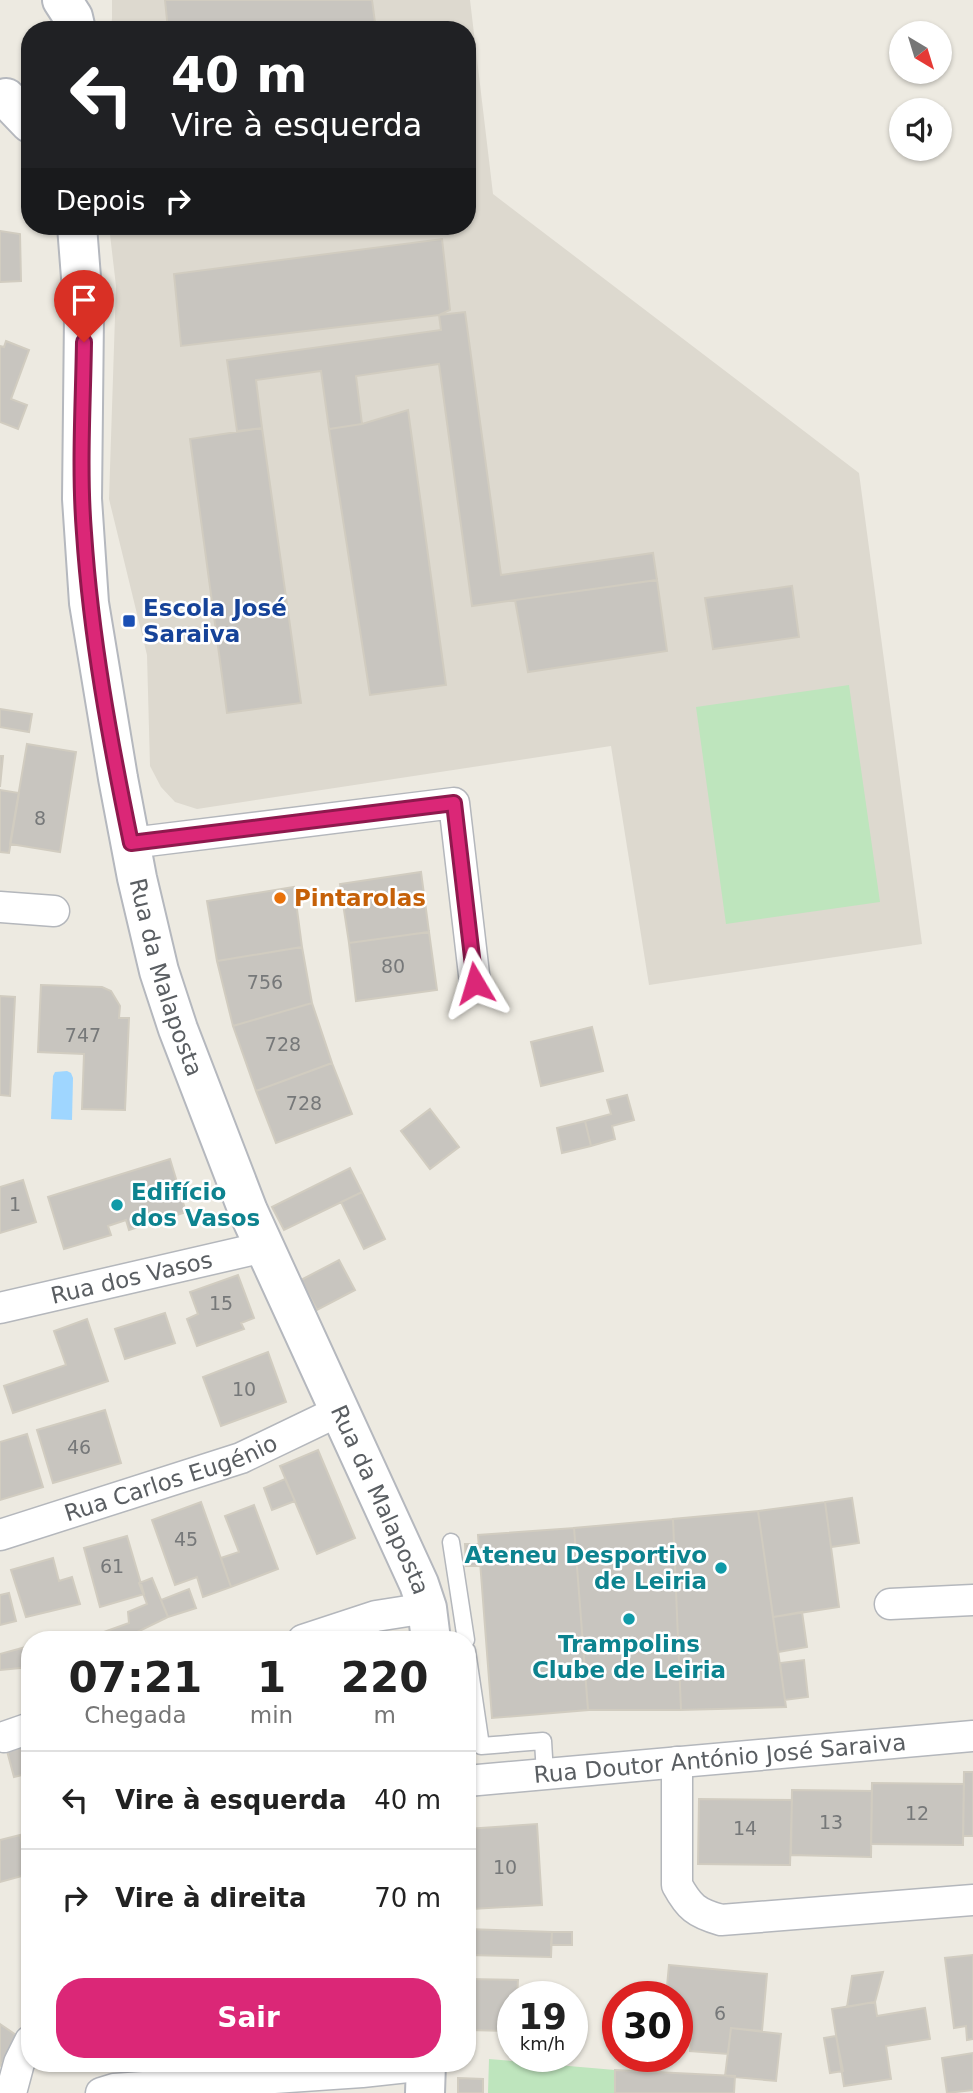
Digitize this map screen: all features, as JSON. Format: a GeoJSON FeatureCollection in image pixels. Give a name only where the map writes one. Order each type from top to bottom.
{"type":"FeatureCollection","features":[{"type":"Feature","properties":{"kind":"street","name":"Rua da Malaposta"},"geometry":{"type":"LineString","coordinates":[[78,235],[84,316],[82,499],[87,579],[95,647],[136,878],[159,971],[178,1029],[264,1247],[339,1411],[435,1597]]}},
{"type":"Feature","properties":{"kind":"street"},"geometry":{"type":"LineString","coordinates":[[131,843],[454,803],[475,983]]}},
{"type":"Feature","properties":{"kind":"street"},"geometry":{"type":"LineString","coordinates":[[0,907],[54,911]]}},
{"type":"Feature","properties":{"kind":"street","name":"Rua dos Vasos"},"geometry":{"type":"LineString","coordinates":[[0,1308],[264,1247]]}},
{"type":"Feature","properties":{"kind":"street","name":"Rua Carlos Eugénio"},"geometry":{"type":"LineString","coordinates":[[0,1535],[241,1458],[339,1411]]}},
{"type":"Feature","properties":{"kind":"street"},"geometry":{"type":"LineString","coordinates":[[330,1631],[435,1597]]}},
{"type":"Feature","properties":{"kind":"street"},"geometry":{"type":"LineString","coordinates":[[890,1604],[973,1600]]}},
{"type":"Feature","properties":{"kind":"street","name":"Rua Doutor António José Saraiva"},"geometry":{"type":"LineString","coordinates":[[476,1780],[973,1736]]}},
{"type":"Feature","properties":{"kind":"street"},"geometry":{"type":"LineString","coordinates":[[677,1762],[677,1885],[687,1903],[703,1914],[721,1920],[973,1900]]}},
{"type":"Feature","properties":{"kind":"street"},"geometry":{"type":"LineString","coordinates":[[11,2093],[21,2059]]}},
{"type":"Feature","properties":{"kind":"street"},"geometry":{"type":"LineString","coordinates":[[101,2093],[114,2089],[348,2073],[425,2074]]}},
{"type":"Feature","properties":{"kind":"lane"},"geometry":{"type":"LineString","coordinates":[[451,1542],[435,1597],[460,1631]]}},
{"type":"Feature","properties":{"kind":"lane"},"geometry":{"type":"LineString","coordinates":[[476,1717],[481,1746],[543,1741],[545,1774]]}},
{"type":"Feature","properties":{"kind":"shaded area"},"geometry":{"type":"Polygon","coordinates":[[[112,0],[470,0],[472,21],[112,21],[112,0]]]}},
{"type":"Feature","properties":{"kind":"shaded area"},"geometry":{"type":"Polygon","coordinates":[[[476,51],[493,194],[859,473],[922,944],[649,985],[611,746],[197,809],[175,802],[161,787],[150,766],[147,655],[109,499],[116,286],[110,235],[476,235],[476,51]]]}},
{"type":"Feature","properties":{"kind":"green space"},"geometry":{"type":"Polygon","coordinates":[[[849,685],[880,902],[726,924],[696,707],[849,685]]]}},
{"type":"Feature","properties":{"kind":"green space"},"geometry":{"type":"Polygon","coordinates":[[[489,2059],[497,2060],[497,2072],[588,2072],[588,2068],[615,2072],[614,2093],[488,2093],[489,2059]]]}},
{"type":"Feature","properties":{"kind":"water"},"geometry":{"type":"Polygon","coordinates":[[[67,1071],[73,1078],[72,1120],[51,1119],[53,1076],[55,1072],[67,1071]]]}},
{"type":"Feature","properties":{"kind":"building"},"geometry":{"type":"Polygon","coordinates":[[[165,0],[372,0],[375,21],[167,21],[165,0]]]}},
{"type":"Feature","properties":{"kind":"building"},"geometry":{"type":"Polygon","coordinates":[[[0,231],[20,234],[21,281],[0,282],[0,231]]]}},
{"type":"Feature","properties":{"kind":"building"},"geometry":{"type":"Polygon","coordinates":[[[442,239],[450,310],[439,315],[181,346],[174,274],[442,239]]]}},
{"type":"Feature","properties":{"kind":"building"},"geometry":{"type":"Polygon","coordinates":[[[465,312],[501,575],[653,553],[657,580],[472,606],[439,364],[356,376],[362,424],[329,429],[321,371],[256,380],[262,428],[237,431],[227,360],[441,330],[439,315],[465,312]]]}},
{"type":"Feature","properties":{"kind":"building"},"geometry":{"type":"Polygon","coordinates":[[[6,341],[29,350],[11,399],[27,405],[18,429],[0,422],[0,346],[4,347],[6,341]]]}},
{"type":"Feature","properties":{"kind":"building"},"geometry":{"type":"Polygon","coordinates":[[[408,410],[446,685],[370,695],[329,429],[362,424],[408,410]]]}},
{"type":"Feature","properties":{"kind":"building"},"geometry":{"type":"Polygon","coordinates":[[[262,428],[301,703],[227,713],[190,439],[262,428]]]}},
{"type":"Feature","properties":{"kind":"building"},"geometry":{"type":"Polygon","coordinates":[[[657,580],[667,651],[528,672],[515,600],[657,580]]]}},
{"type":"Feature","properties":{"kind":"building"},"geometry":{"type":"Polygon","coordinates":[[[792,586],[799,637],[713,649],[705,598],[792,586]]]}},
{"type":"Feature","properties":{"kind":"building"},"geometry":{"type":"Polygon","coordinates":[[[0,709],[32,714],[29,732],[0,727],[0,709]]]}},
{"type":"Feature","properties":{"kind":"building"},"geometry":{"type":"Polygon","coordinates":[[[27,744],[76,752],[60,852],[10,844],[27,744]]]}},
{"type":"Feature","properties":{"kind":"building"},"geometry":{"type":"Polygon","coordinates":[[[0,756],[3,756],[0,787],[0,756]]]}},
{"type":"Feature","properties":{"kind":"building"},"geometry":{"type":"Polygon","coordinates":[[[0,790],[19,793],[9,853],[0,852],[0,790]]]}},
{"type":"Feature","properties":{"kind":"building"},"geometry":{"type":"Polygon","coordinates":[[[421,872],[429,932],[349,943],[340,884],[421,872]]]}},
{"type":"Feature","properties":{"kind":"building"},"geometry":{"type":"Polygon","coordinates":[[[294,887],[302,947],[217,961],[207,901],[294,887]]]}},
{"type":"Feature","properties":{"kind":"building"},"geometry":{"type":"Polygon","coordinates":[[[429,932],[437,990],[356,1001],[349,943],[429,932]]]}},
{"type":"Feature","properties":{"kind":"building"},"geometry":{"type":"Polygon","coordinates":[[[302,947],[312,1003],[233,1026],[217,961],[302,947]]]}},
{"type":"Feature","properties":{"kind":"building"},"geometry":{"type":"Polygon","coordinates":[[[41,985],[102,987],[111,991],[120,1006],[119,1018],[129,1018],[125,1110],[82,1109],[84,1054],[38,1052],[41,985]]]}},
{"type":"Feature","properties":{"kind":"building"},"geometry":{"type":"Polygon","coordinates":[[[0,996],[15,997],[10,1096],[0,1095],[0,996]]]}},
{"type":"Feature","properties":{"kind":"building"},"geometry":{"type":"Polygon","coordinates":[[[312,1003],[332,1063],[256,1091],[233,1026],[312,1003]]]}},
{"type":"Feature","properties":{"kind":"building"},"geometry":{"type":"Polygon","coordinates":[[[592,1027],[603,1071],[541,1086],[531,1042],[592,1027]]]}},
{"type":"Feature","properties":{"kind":"building"},"geometry":{"type":"Polygon","coordinates":[[[332,1063],[352,1114],[276,1143],[256,1091],[332,1063]]]}},
{"type":"Feature","properties":{"kind":"building"},"geometry":{"type":"Polygon","coordinates":[[[627,1095],[634,1120],[612,1126],[615,1139],[591,1146],[585,1121],[611,1114],[607,1100],[627,1095]]]}},
{"type":"Feature","properties":{"kind":"building"},"geometry":{"type":"Polygon","coordinates":[[[430,1109],[459,1147],[430,1169],[401,1131],[430,1109]]]}},
{"type":"Feature","properties":{"kind":"building"},"geometry":{"type":"Polygon","coordinates":[[[585,1121],[591,1146],[562,1153],[557,1128],[585,1121]]]}},
{"type":"Feature","properties":{"kind":"building","name":"Edifício dos Vasos"},"geometry":{"type":"Polygon","coordinates":[[[170,1159],[186,1212],[129,1230],[126,1220],[108,1226],[111,1235],[64,1249],[48,1197],[170,1159]]]}},
{"type":"Feature","properties":{"kind":"building"},"geometry":{"type":"Polygon","coordinates":[[[350,1168],[362,1192],[284,1230],[272,1207],[350,1168]]]}},
{"type":"Feature","properties":{"kind":"building"},"geometry":{"type":"Polygon","coordinates":[[[23,1180],[36,1222],[0,1233],[0,1187],[23,1180]]]}},
{"type":"Feature","properties":{"kind":"building"},"geometry":{"type":"Polygon","coordinates":[[[362,1192],[385,1239],[364,1249],[341,1202],[362,1192]]]}},
{"type":"Feature","properties":{"kind":"building"},"geometry":{"type":"Polygon","coordinates":[[[339,1260],[355,1290],[317,1310],[301,1280],[339,1260]]]}},
{"type":"Feature","properties":{"kind":"building"},"geometry":{"type":"Polygon","coordinates":[[[238,1275],[254,1318],[241,1323],[244,1329],[197,1346],[187,1319],[198,1314],[190,1292],[238,1275]]]}},
{"type":"Feature","properties":{"kind":"building"},"geometry":{"type":"Polygon","coordinates":[[[165,1313],[175,1343],[125,1359],[115,1329],[165,1313]]]}},
{"type":"Feature","properties":{"kind":"building"},"geometry":{"type":"Polygon","coordinates":[[[87,1319],[108,1381],[13,1413],[4,1386],[66,1365],[54,1331],[87,1319]]]}},
{"type":"Feature","properties":{"kind":"building"},"geometry":{"type":"Polygon","coordinates":[[[268,1352],[286,1402],[221,1426],[203,1377],[268,1352]]]}},
{"type":"Feature","properties":{"kind":"building"},"geometry":{"type":"Polygon","coordinates":[[[105,1410],[121,1463],[53,1483],[37,1430],[105,1410]]]}},
{"type":"Feature","properties":{"kind":"building"},"geometry":{"type":"Polygon","coordinates":[[[27,1434],[43,1487],[0,1500],[0,1442],[27,1434]]]}},
{"type":"Feature","properties":{"kind":"building"},"geometry":{"type":"Polygon","coordinates":[[[318,1450],[355,1538],[317,1554],[280,1466],[318,1450]]]}},
{"type":"Feature","properties":{"kind":"building"},"geometry":{"type":"Polygon","coordinates":[[[285,1479],[295,1501],[272,1510],[264,1488],[285,1479]]]}},
{"type":"Feature","properties":{"kind":"building"},"geometry":{"type":"Polygon","coordinates":[[[852,1498],[859,1543],[831,1547],[825,1502],[852,1498]]]}},
{"type":"Feature","properties":{"kind":"building"},"geometry":{"type":"Polygon","coordinates":[[[201,1502],[231,1587],[203,1597],[197,1577],[175,1585],[152,1520],[201,1502]]]}},
{"type":"Feature","properties":{"kind":"building"},"geometry":{"type":"Polygon","coordinates":[[[825,1502],[839,1607],[773,1617],[758,1511],[825,1502]]]}},
{"type":"Feature","properties":{"kind":"building"},"geometry":{"type":"Polygon","coordinates":[[[254,1505],[278,1569],[231,1587],[221,1558],[239,1552],[225,1516],[254,1505]]]}},
{"type":"Feature","properties":{"kind":"building","name":"Ateneu Desportivo de Leiria"},"geometry":{"type":"Polygon","coordinates":[[[758,1511],[786,1707],[681,1710],[673,1519],[758,1511]]]}},
{"type":"Feature","properties":{"kind":"building","name":"Trampolins Clube de Leiria"},"geometry":{"type":"Polygon","coordinates":[[[673,1519],[681,1710],[588,1710],[574,1528],[673,1519]]]}},
{"type":"Feature","properties":{"kind":"building"},"geometry":{"type":"Polygon","coordinates":[[[574,1528],[588,1710],[492,1718],[478,1535],[574,1528]]]}},
{"type":"Feature","properties":{"kind":"building"},"geometry":{"type":"Polygon","coordinates":[[[127,1536],[144,1594],[100,1607],[84,1548],[127,1536]]]}},
{"type":"Feature","properties":{"kind":"building"},"geometry":{"type":"Polygon","coordinates":[[[465,1544],[478,1544],[480,1566],[466,1566],[465,1544]]]}},
{"type":"Feature","properties":{"kind":"building"},"geometry":{"type":"Polygon","coordinates":[[[53,1558],[59,1581],[72,1577],[80,1604],[26,1617],[11,1570],[53,1558]]]}},
{"type":"Feature","properties":{"kind":"building"},"geometry":{"type":"Polygon","coordinates":[[[152,1578],[168,1617],[139,1631],[106,1631],[129,1623],[128,1612],[147,1604],[139,1583],[152,1578]]]}},
{"type":"Feature","properties":{"kind":"building"},"geometry":{"type":"Polygon","coordinates":[[[189,1589],[196,1608],[168,1617],[161,1600],[189,1589]]]}},
{"type":"Feature","properties":{"kind":"building"},"geometry":{"type":"Polygon","coordinates":[[[9,1593],[16,1621],[0,1625],[0,1595],[9,1593]]]}},
{"type":"Feature","properties":{"kind":"building"},"geometry":{"type":"Polygon","coordinates":[[[802,1612],[807,1647],[778,1652],[773,1617],[802,1612]]]}},
{"type":"Feature","properties":{"kind":"building"},"geometry":{"type":"Polygon","coordinates":[[[21,1648],[21,1668],[0,1670],[0,1654],[21,1648]]]}},
{"type":"Feature","properties":{"kind":"building"},"geometry":{"type":"Polygon","coordinates":[[[804,1660],[808,1697],[785,1700],[780,1663],[804,1660]]]}},
{"type":"Feature","properties":{"kind":"building"},"geometry":{"type":"Polygon","coordinates":[[[21,1747],[21,1775],[14,1777],[7,1751],[21,1747]]]}},
{"type":"Feature","properties":{"kind":"building"},"geometry":{"type":"Polygon","coordinates":[[[964,1772],[973,1772],[973,1836],[963,1836],[964,1772]]]}},
{"type":"Feature","properties":{"kind":"building"},"geometry":{"type":"Polygon","coordinates":[[[872,1783],[964,1784],[963,1845],[871,1844],[872,1783]]]}},
{"type":"Feature","properties":{"kind":"building"},"geometry":{"type":"Polygon","coordinates":[[[792,1790],[872,1791],[871,1857],[791,1855],[792,1790]]]}},
{"type":"Feature","properties":{"kind":"building"},"geometry":{"type":"Polygon","coordinates":[[[699,1799],[792,1800],[790,1865],[698,1864],[699,1799]]]}},
{"type":"Feature","properties":{"kind":"building"},"geometry":{"type":"Polygon","coordinates":[[[537,1824],[542,1905],[476,1909],[476,1828],[537,1824]]]}},
{"type":"Feature","properties":{"kind":"building"},"geometry":{"type":"Polygon","coordinates":[[[20,1835],[21,1839],[21,1876],[0,1882],[0,1840],[20,1835]]]}},
{"type":"Feature","properties":{"kind":"building"},"geometry":{"type":"Polygon","coordinates":[[[476,1929],[552,1932],[551,1957],[476,1955],[476,1929]]]}},
{"type":"Feature","properties":{"kind":"building"},"geometry":{"type":"Polygon","coordinates":[[[552,1932],[572,1932],[572,1945],[551,1945],[552,1932]]]}},
{"type":"Feature","properties":{"kind":"building"},"geometry":{"type":"Polygon","coordinates":[[[973,1955],[973,2039],[967,2040],[966,2026],[954,2028],[945,1958],[973,1955]]]}},
{"type":"Feature","properties":{"kind":"building"},"geometry":{"type":"Polygon","coordinates":[[[669,1965],[767,1974],[762,2031],[731,2028],[728,2054],[693,2051],[693,1981],[668,1981],[669,1965]]]}},
{"type":"Feature","properties":{"kind":"building"},"geometry":{"type":"Polygon","coordinates":[[[883,1972],[875,2002],[847,2007],[852,1976],[883,1972]]]}},
{"type":"Feature","properties":{"kind":"building"},"geometry":{"type":"Polygon","coordinates":[[[476,1979],[518,1980],[497,1981],[497,2031],[476,2030],[476,1979]]]}},
{"type":"Feature","properties":{"kind":"building"},"geometry":{"type":"Polygon","coordinates":[[[875,2002],[877,2016],[925,2008],[930,2039],[886,2046],[891,2079],[844,2086],[832,2009],[875,2002]]]}},
{"type":"Feature","properties":{"kind":"building"},"geometry":{"type":"Polygon","coordinates":[[[0,2024],[19,2037],[0,2066],[0,2024]]]}},
{"type":"Feature","properties":{"kind":"building"},"geometry":{"type":"Polygon","coordinates":[[[731,2028],[781,2034],[776,2081],[725,2076],[731,2028]]]}},
{"type":"Feature","properties":{"kind":"building"},"geometry":{"type":"Polygon","coordinates":[[[836,2036],[843,2071],[830,2073],[824,2038],[836,2036]]]}},
{"type":"Feature","properties":{"kind":"building"},"geometry":{"type":"Polygon","coordinates":[[[973,2053],[973,2090],[947,2093],[942,2058],[973,2053]]]}},
{"type":"Feature","properties":{"kind":"building"},"geometry":{"type":"Polygon","coordinates":[[[615,2072],[735,2076],[734,2093],[615,2093],[615,2072]]]}},
{"type":"Feature","properties":{"kind":"building"},"geometry":{"type":"Polygon","coordinates":[[[458,2078],[483,2079],[483,2093],[458,2093],[458,2078]]]}},
{"type":"Feature","properties":{"kind":"place","name":"Escola José Saraiva"},"geometry":{"type":"Point","coordinates":[129,621]}},
{"type":"Feature","properties":{"kind":"place","name":"Pintarolas"},"geometry":{"type":"Point","coordinates":[280,898]}},
{"type":"Feature","properties":{"kind":"place","name":"Edifício dos Vasos"},"geometry":{"type":"Point","coordinates":[117,1205]}},
{"type":"Feature","properties":{"kind":"place","name":"Ateneu Desportivo de Leiria"},"geometry":{"type":"Point","coordinates":[721,1568]}},
{"type":"Feature","properties":{"kind":"place","name":"Trampolins Clube de Leiria"},"geometry":{"type":"Point","coordinates":[629,1619]}},
{"type":"Feature","properties":{"kind":"route"},"geometry":{"type":"LineString","coordinates":[[84,342],[82,499],[89,603],[131,843],[454,803],[475,983]]}}]}
